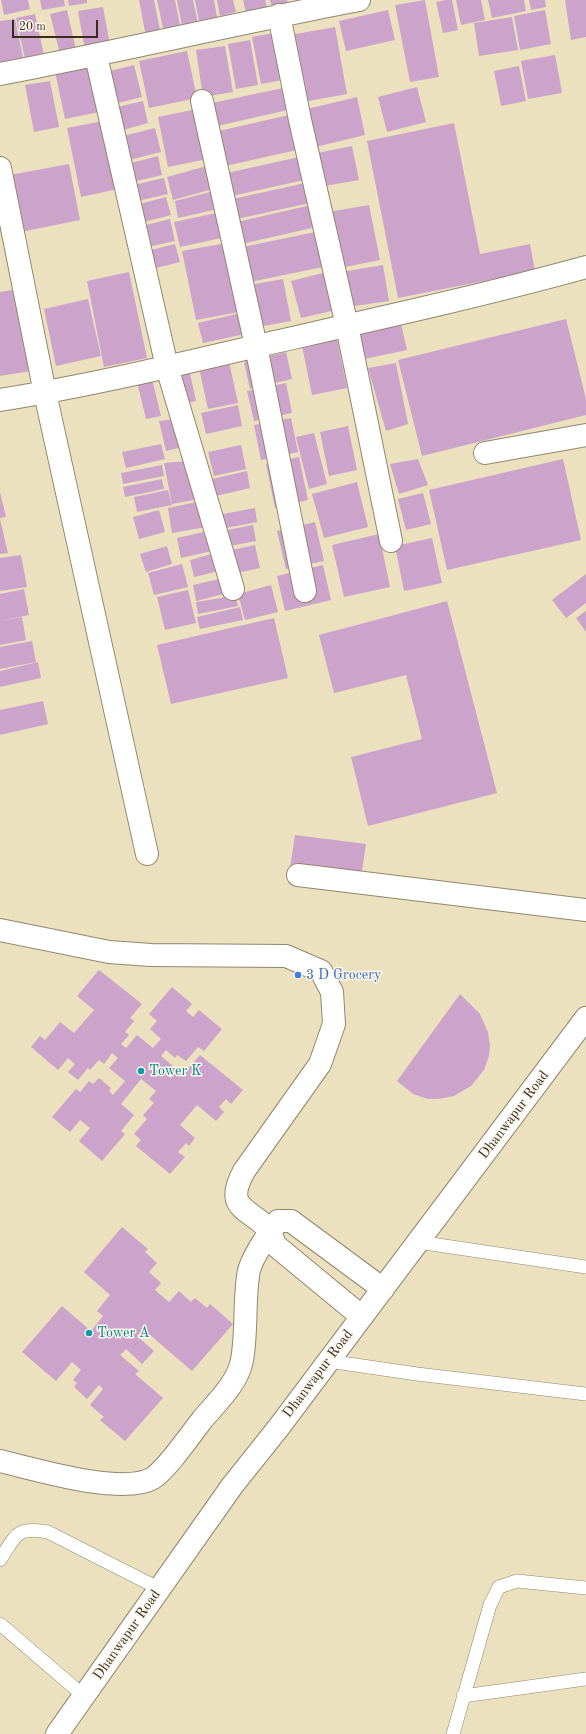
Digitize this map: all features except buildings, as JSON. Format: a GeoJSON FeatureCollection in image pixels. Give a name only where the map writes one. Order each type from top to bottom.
{"type":"FeatureCollection","features":[{"type":"Feature","properties":{"kind":"street"},"geometry":{"type":"LineString","coordinates":[[0,74],[96,56],[322,4],[359,0]]}},
{"type":"Feature","properties":{"kind":"street"},"geometry":{"type":"LineString","coordinates":[[279,15],[300,120],[347,326],[391,541]]}},
{"type":"Feature","properties":{"kind":"street"},"geometry":{"type":"LineString","coordinates":[[96,56],[167,367],[233,589]]}},
{"type":"Feature","properties":{"kind":"street"},"geometry":{"type":"LineString","coordinates":[[202,101],[256,346],[305,591]]}},
{"type":"Feature","properties":{"kind":"street"},"geometry":{"type":"LineString","coordinates":[[0,168],[45,393],[147,854]]}},
{"type":"Feature","properties":{"kind":"street"},"geometry":{"type":"LineString","coordinates":[[0,400],[45,393],[167,367],[347,326],[586,267]]}},
{"type":"Feature","properties":{"kind":"street"},"geometry":{"type":"LineString","coordinates":[[485,453],[586,435]]}},
{"type":"Feature","properties":{"kind":"street"},"geometry":{"type":"LineString","coordinates":[[298,876],[586,910]]}},
{"type":"Feature","properties":{"kind":"street"},"geometry":{"type":"LineString","coordinates":[[0,930],[109,952],[151,955],[286,956],[321,971],[332,992],[334,1024],[320,1064],[244,1171],[238,1182],[237,1201],[242,1209],[270,1231],[275,1245],[361,1316]]}},
{"type":"Feature","properties":{"kind":"street","name":"Dhanwapur Road"},"geometry":{"type":"LineString","coordinates":[[57,1734],[232,1486],[383,1289],[586,1018]]}},
{"type":"Feature","properties":{"kind":"street"},"geometry":{"type":"LineString","coordinates":[[0,1461],[75,1480],[135,1484],[154,1478],[170,1461],[232,1382],[242,1363],[246,1340],[248,1275],[252,1264],[270,1231],[278,1221],[291,1221],[383,1289]]}},
{"type":"Feature","properties":{"kind":"lane"},"geometry":{"type":"LineString","coordinates":[[418,1242],[586,1267]]}},
{"type":"Feature","properties":{"kind":"lane"},"geometry":{"type":"LineString","coordinates":[[328,1361],[417,1374],[586,1394]]}},
{"type":"Feature","properties":{"kind":"lane"},"geometry":{"type":"LineString","coordinates":[[0,1560],[17,1534],[31,1529],[48,1532],[160,1589]]}},
{"type":"Feature","properties":{"kind":"lane"},"geometry":{"type":"LineString","coordinates":[[453,1734],[490,1605],[499,1587],[517,1581],[586,1588]]}},
{"type":"Feature","properties":{"kind":"lane"},"geometry":{"type":"LineString","coordinates":[[0,1624],[84,1696]]}},
{"type":"Feature","properties":{"kind":"lane"},"geometry":{"type":"LineString","coordinates":[[463,1696],[586,1678]]}},
{"type":"Feature","properties":{"kind":"place","name":"3 D Grocery"},"geometry":{"type":"Point","coordinates":[298,975]}},
{"type":"Feature","properties":{"kind":"place","name":"Tower K"},"geometry":{"type":"Point","coordinates":[141,1071]}},
{"type":"Feature","properties":{"kind":"place","name":"Tower A"},"geometry":{"type":"Point","coordinates":[89,1333]}}]}
